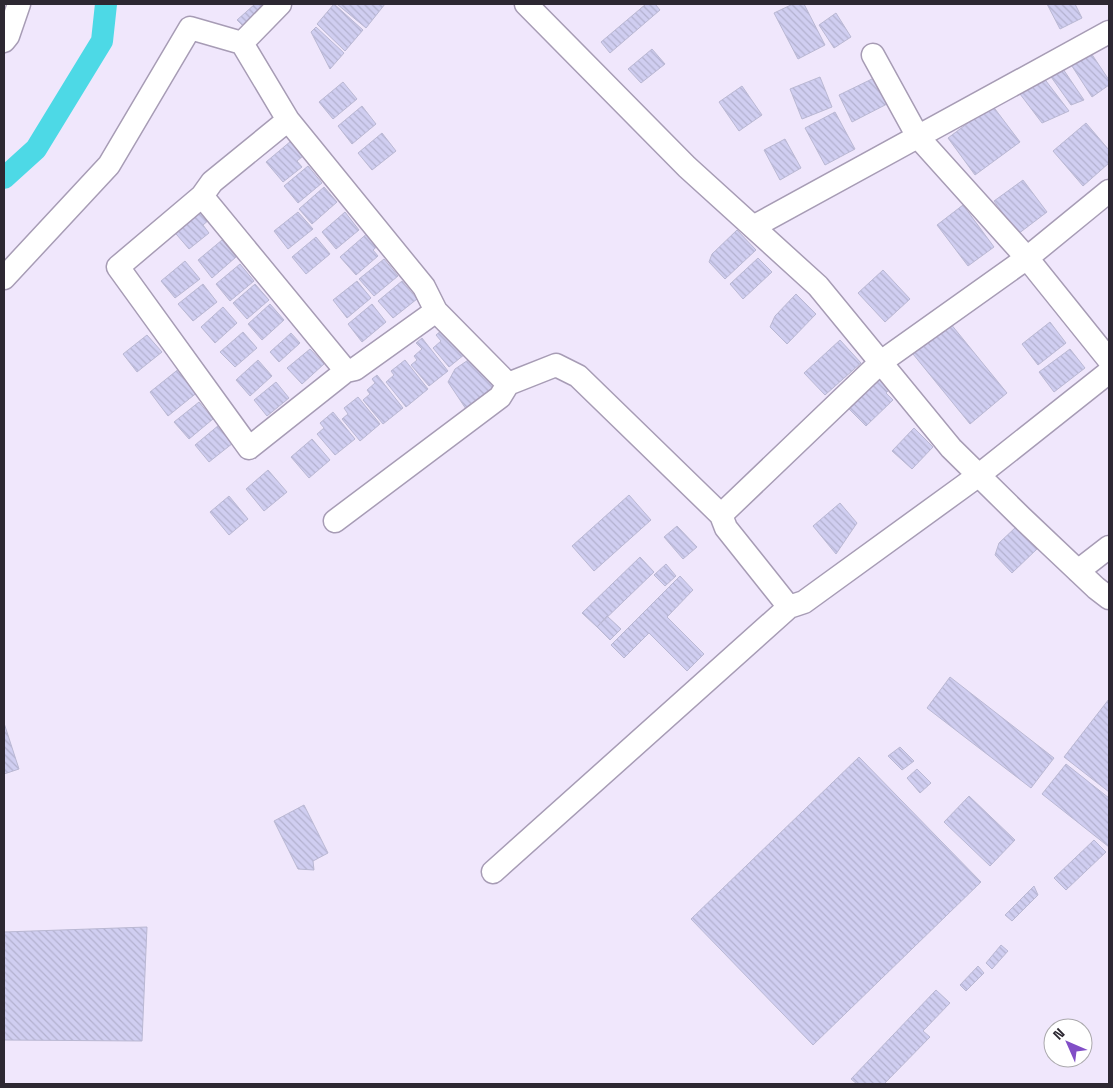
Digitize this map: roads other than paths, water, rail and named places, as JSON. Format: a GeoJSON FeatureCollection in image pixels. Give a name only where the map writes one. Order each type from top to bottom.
{"type":"FeatureCollection","features":[{"type":"Feature","properties":{"kind":"street"},"geometry":{"type":"LineString","coordinates":[[4,41],[8,36],[19,4]]}},
{"type":"Feature","properties":{"kind":"street"},"geometry":{"type":"LineString","coordinates":[[242,43],[280,4]]}},
{"type":"Feature","properties":{"kind":"street"},"geometry":{"type":"LineString","coordinates":[[526,4],[687,167],[818,286],[951,448],[1021,517],[1109,598]]}},
{"type":"Feature","properties":{"kind":"street"},"geometry":{"type":"LineString","coordinates":[[4,278],[109,165],[190,28],[242,43],[288,120],[424,287],[436,310],[508,384]]}},
{"type":"Feature","properties":{"kind":"street"},"geometry":{"type":"LineString","coordinates":[[753,227],[1109,32]]}},
{"type":"Feature","properties":{"kind":"street"},"geometry":{"type":"LineString","coordinates":[[873,55],[918,137],[1027,258],[1109,360]]}},
{"type":"Feature","properties":{"kind":"street"},"geometry":{"type":"LineString","coordinates":[[288,120],[212,182],[202,196],[118,267],[249,448],[346,371],[355,369],[436,310]]}},
{"type":"Feature","properties":{"kind":"street"},"geometry":{"type":"LineString","coordinates":[[721,514],[881,362],[1027,258],[1109,190]]}},
{"type":"Feature","properties":{"kind":"street"},"geometry":{"type":"LineString","coordinates":[[202,196],[346,371]]}},
{"type":"Feature","properties":{"kind":"street"},"geometry":{"type":"LineString","coordinates":[[335,521],[500,397],[508,384],[556,365],[578,376],[721,514],[726,528],[789,607]]}},
{"type":"Feature","properties":{"kind":"street"},"geometry":{"type":"LineString","coordinates":[[493,872],[789,607],[804,602],[979,475],[1109,372]]}},
{"type":"Feature","properties":{"kind":"street"},"geometry":{"type":"LineString","coordinates":[[1078,571],[1109,547]]}},
{"type":"Feature","properties":{"kind":"waterway"},"geometry":{"type":"LineString","coordinates":[[4,178],[36,149],[102,41],[106,4]]}}]}
